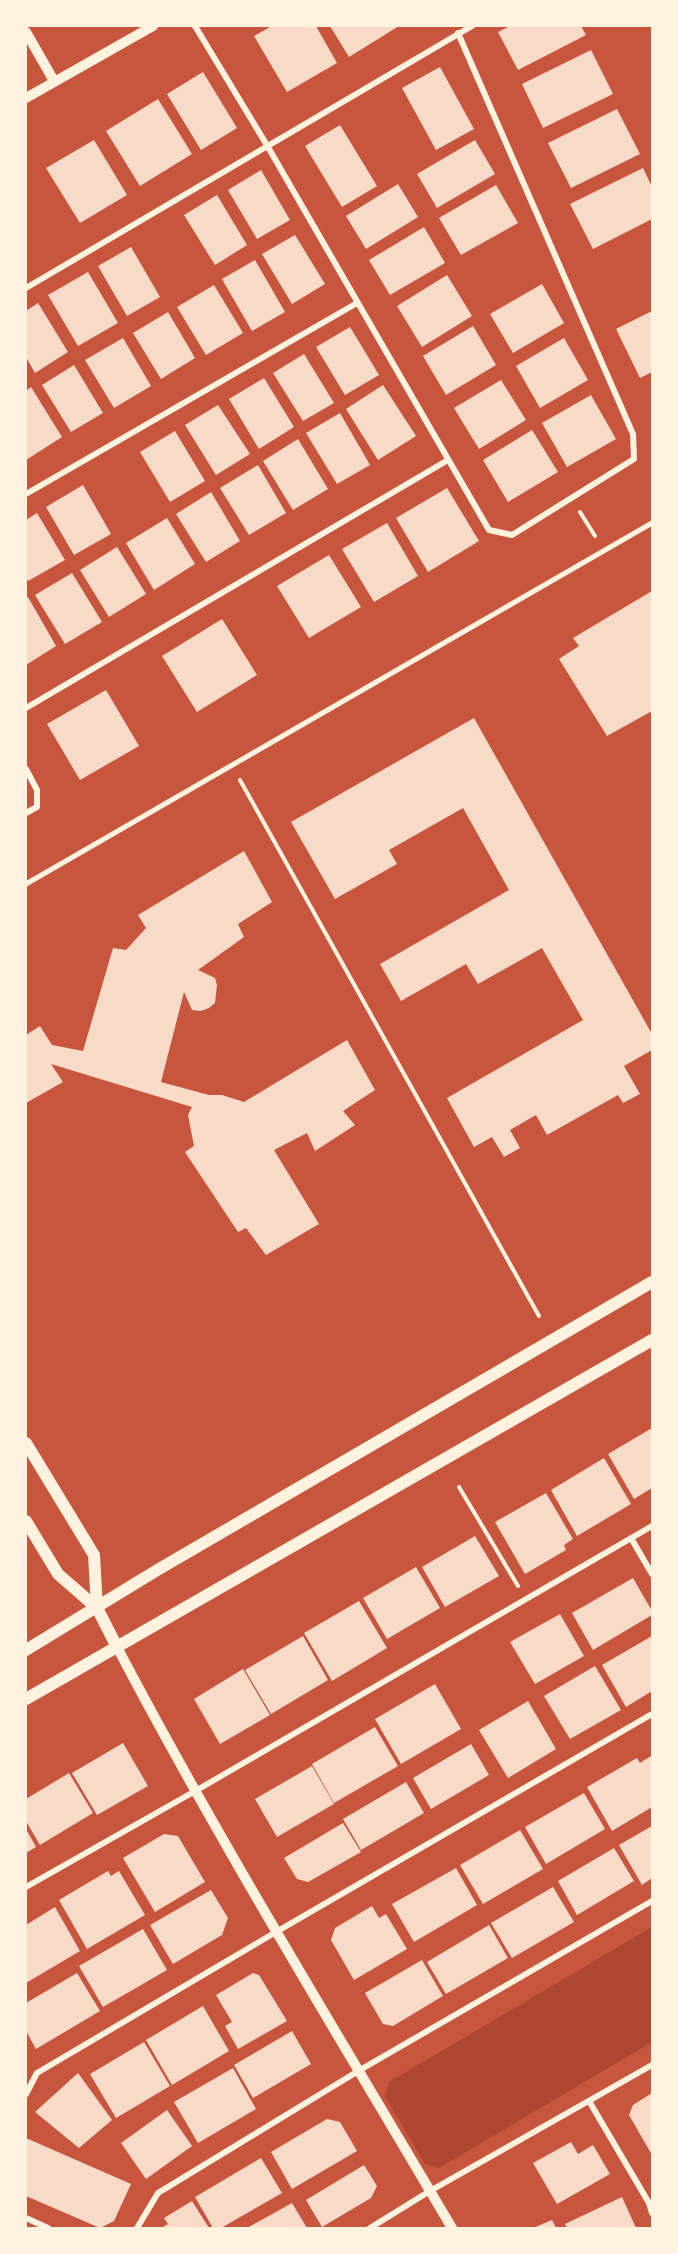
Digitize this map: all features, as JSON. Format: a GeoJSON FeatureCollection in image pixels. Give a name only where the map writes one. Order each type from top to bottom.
{"type":"FeatureCollection","features":[{"type":"Feature","properties":{"kind":"main road"},"geometry":{"type":"LineString","coordinates":[[26,1650],[159,1569],[652,1282]]}},
{"type":"Feature","properties":{"kind":"main road"},"geometry":{"type":"LineString","coordinates":[[26,1699],[652,1340]]}},
{"type":"Feature","properties":{"kind":"main road"},"geometry":{"type":"LineString","coordinates":[[26,1443],[94,1555],[97,1608]]}},
{"type":"Feature","properties":{"kind":"main road"},"geometry":{"type":"LineString","coordinates":[[26,1521],[58,1574],[97,1608],[117,1647]]}},
{"type":"Feature","properties":{"kind":"street"},"geometry":{"type":"LineString","coordinates":[[26,98],[153,26]]}},
{"type":"Feature","properties":{"kind":"street"},"geometry":{"type":"LineString","coordinates":[[195,26],[268,147],[489,530],[512,535],[634,459],[633,434],[458,33]]}},
{"type":"Feature","properties":{"kind":"street"},"geometry":{"type":"LineString","coordinates":[[26,288],[472,26]]}},
{"type":"Feature","properties":{"kind":"street"},"geometry":{"type":"LineString","coordinates":[[26,32],[54,81]]}},
{"type":"Feature","properties":{"kind":"street"},"geometry":{"type":"LineString","coordinates":[[26,494],[357,303]]}},
{"type":"Feature","properties":{"kind":"street"},"geometry":{"type":"LineString","coordinates":[[26,708],[448,460]]}},
{"type":"Feature","properties":{"kind":"street"},"geometry":{"type":"LineString","coordinates":[[26,884],[652,523]]}},
{"type":"Feature","properties":{"kind":"street"},"geometry":{"type":"LineString","coordinates":[[26,769],[37,790],[37,807],[26,813]]}},
{"type":"Feature","properties":{"kind":"street"},"geometry":{"type":"LineString","coordinates":[[26,1887],[652,1526]]}},
{"type":"Feature","properties":{"kind":"street"},"geometry":{"type":"LineString","coordinates":[[631,1538],[652,1574]]}},
{"type":"Feature","properties":{"kind":"street"},"geometry":{"type":"LineString","coordinates":[[117,1647],[276,1932],[360,2070],[452,2229]]}},
{"type":"Feature","properties":{"kind":"street"},"geometry":{"type":"LineString","coordinates":[[26,2094],[37,2073],[652,1714]]}},
{"type":"Feature","properties":{"kind":"street"},"geometry":{"type":"LineString","coordinates":[[137,2229],[158,2193],[360,2070],[652,1902]]}},
{"type":"Feature","properties":{"kind":"street"},"geometry":{"type":"LineString","coordinates":[[369,2229],[430,2191],[652,2065]]}},
{"type":"Feature","properties":{"kind":"street"},"geometry":{"type":"LineString","coordinates":[[589,2101],[649,2203],[652,2213]]}},
{"type":"Feature","properties":{"kind":"street"},"geometry":{"type":"LineString","coordinates":[[26,2218],[48,2229]]}},
{"type":"Feature","properties":{"kind":"path"},"geometry":{"type":"LineString","coordinates":[[571,498],[604,550]]}},
{"type":"Feature","properties":{"kind":"path"},"geometry":{"type":"LineString","coordinates":[[232,765],[539,1316]]}},
{"type":"Feature","properties":{"kind":"path"},"geometry":{"type":"LineString","coordinates":[[459,1487],[526,1599]]}},
{"type":"Feature","properties":{"kind":"shaded area"},"geometry":{"type":"Polygon","coordinates":[[[652,1927],[652,2042],[439,2168],[425,2164],[385,2096],[389,2082],[652,1927]]]}},
{"type":"Feature","properties":{"kind":"building"},"geometry":{"type":"Polygon","coordinates":[[[272,26],[316,26],[337,63],[287,92],[254,36],[272,26]]]}},
{"type":"Feature","properties":{"kind":"building"},"geometry":{"type":"Polygon","coordinates":[[[330,26],[399,26],[349,57],[330,26]]]}},
{"type":"Feature","properties":{"kind":"building"},"geometry":{"type":"Polygon","coordinates":[[[510,26],[581,26],[586,35],[518,70],[498,32],[510,26]]]}},
{"type":"Feature","properties":{"kind":"building"},"geometry":{"type":"Polygon","coordinates":[[[591,50],[613,94],[543,128],[522,84],[591,50]]]}},
{"type":"Feature","properties":{"kind":"building"},"geometry":{"type":"Polygon","coordinates":[[[440,67],[474,129],[436,150],[402,88],[440,67]]]}},
{"type":"Feature","properties":{"kind":"building"},"geometry":{"type":"Polygon","coordinates":[[[203,72],[237,128],[201,150],[167,94],[203,72]]]}},
{"type":"Feature","properties":{"kind":"building"},"geometry":{"type":"Polygon","coordinates":[[[158,99],[192,154],[140,186],[106,131],[158,99]]]}},
{"type":"Feature","properties":{"kind":"building"},"geometry":{"type":"Polygon","coordinates":[[[617,109],[640,154],[571,188],[548,143],[617,109]]]}},
{"type":"Feature","properties":{"kind":"building"},"geometry":{"type":"Polygon","coordinates":[[[340,125],[377,186],[342,207],[305,146],[340,125]]]}},
{"type":"Feature","properties":{"kind":"building"},"geometry":{"type":"Polygon","coordinates":[[[94,140],[127,195],[80,223],[46,168],[94,140]]]}},
{"type":"Feature","properties":{"kind":"building"},"geometry":{"type":"Polygon","coordinates":[[[475,140],[495,174],[437,208],[417,174],[475,140]]]}},
{"type":"Feature","properties":{"kind":"building"},"geometry":{"type":"Polygon","coordinates":[[[643,168],[652,187],[652,219],[593,249],[570,204],[643,168]]]}},
{"type":"Feature","properties":{"kind":"building"},"geometry":{"type":"Polygon","coordinates":[[[261,170],[290,220],[257,239],[228,190],[261,170]]]}},
{"type":"Feature","properties":{"kind":"building"},"geometry":{"type":"Polygon","coordinates":[[[398,184],[418,217],[366,249],[346,216],[398,184]]]}},
{"type":"Feature","properties":{"kind":"building"},"geometry":{"type":"Polygon","coordinates":[[[496,185],[518,223],[461,255],[439,218],[496,185]]]}},
{"type":"Feature","properties":{"kind":"building"},"geometry":{"type":"Polygon","coordinates":[[[217,195],[247,245],[215,265],[184,215],[217,195]]]}},
{"type":"Feature","properties":{"kind":"building"},"geometry":{"type":"Polygon","coordinates":[[[424,227],[445,263],[390,295],[369,260],[424,227]]]}},
{"type":"Feature","properties":{"kind":"building"},"geometry":{"type":"Polygon","coordinates":[[[295,235],[325,284],[292,304],[262,254],[295,235]]]}},
{"type":"Feature","properties":{"kind":"building"},"geometry":{"type":"Polygon","coordinates":[[[131,247],[160,297],[127,316],[98,266],[131,247]]]}},
{"type":"Feature","properties":{"kind":"building"},"geometry":{"type":"Polygon","coordinates":[[[255,260],[285,312],[252,331],[222,279],[255,260]]]}},
{"type":"Feature","properties":{"kind":"building"},"geometry":{"type":"Polygon","coordinates":[[[88,272],[118,323],[78,346],[48,295],[88,272]]]}},
{"type":"Feature","properties":{"kind":"building"},"geometry":{"type":"Polygon","coordinates":[[[447,275],[472,316],[422,347],[397,306],[447,275]]]}},
{"type":"Feature","properties":{"kind":"building"},"geometry":{"type":"Polygon","coordinates":[[[542,284],[564,323],[513,353],[490,314],[542,284]]]}},
{"type":"Feature","properties":{"kind":"building"},"geometry":{"type":"Polygon","coordinates":[[[214,285],[243,333],[206,355],[177,307],[214,285]]]}},
{"type":"Feature","properties":{"kind":"building"},"geometry":{"type":"Polygon","coordinates":[[[38,303],[68,352],[35,373],[26,357],[26,311],[38,303]]]}},
{"type":"Feature","properties":{"kind":"building"},"geometry":{"type":"Polygon","coordinates":[[[652,311],[652,372],[640,378],[616,329],[652,311]]]}},
{"type":"Feature","properties":{"kind":"building"},"geometry":{"type":"Polygon","coordinates":[[[168,312],[195,358],[161,379],[133,333],[168,312]]]}},
{"type":"Feature","properties":{"kind":"building"},"geometry":{"type":"Polygon","coordinates":[[[473,326],[496,365],[446,395],[423,356],[473,326]]]}},
{"type":"Feature","properties":{"kind":"building"},"geometry":{"type":"Polygon","coordinates":[[[350,327],[379,375],[345,395],[316,347],[350,327]]]}},
{"type":"Feature","properties":{"kind":"building"},"geometry":{"type":"Polygon","coordinates":[[[123,338],[151,386],[114,408],[85,360],[123,338]]]}},
{"type":"Feature","properties":{"kind":"building"},"geometry":{"type":"Polygon","coordinates":[[[564,338],[588,380],[540,408],[516,366],[564,338]]]}},
{"type":"Feature","properties":{"kind":"building"},"geometry":{"type":"Polygon","coordinates":[[[304,354],[334,403],[303,421],[273,373],[304,354]]]}},
{"type":"Feature","properties":{"kind":"building"},"geometry":{"type":"Polygon","coordinates":[[[74,365],[103,413],[71,432],[42,385],[74,365]]]}},
{"type":"Feature","properties":{"kind":"building"},"geometry":{"type":"Polygon","coordinates":[[[264,378],[294,427],[259,449],[229,399],[264,378]]]}},
{"type":"Feature","properties":{"kind":"building"},"geometry":{"type":"Polygon","coordinates":[[[501,380],[526,420],[479,449],[454,408],[501,380]]]}},
{"type":"Feature","properties":{"kind":"building"},"geometry":{"type":"Polygon","coordinates":[[[383,385],[416,436],[378,460],[346,409],[383,385]]]}},
{"type":"Feature","properties":{"kind":"building"},"geometry":{"type":"Polygon","coordinates":[[[31,387],[62,437],[26,460],[26,391],[31,387]]]}},
{"type":"Feature","properties":{"kind":"building"},"geometry":{"type":"Polygon","coordinates":[[[591,395],[616,439],[567,467],[542,423],[591,395]]]}},
{"type":"Feature","properties":{"kind":"building"},"geometry":{"type":"Polygon","coordinates":[[[218,405],[250,454],[216,475],[185,425],[218,405]]]}},
{"type":"Feature","properties":{"kind":"building"},"geometry":{"type":"Polygon","coordinates":[[[340,413],[370,465],[337,484],[306,433],[340,413]]]}},
{"type":"Feature","properties":{"kind":"building"},"geometry":{"type":"Polygon","coordinates":[[[532,430],[558,472],[508,502],[483,460],[532,430]]]}},
{"type":"Feature","properties":{"kind":"building"},"geometry":{"type":"Polygon","coordinates":[[[175,431],[205,481],[170,502],[140,452],[175,431]]]}},
{"type":"Feature","properties":{"kind":"building"},"geometry":{"type":"Polygon","coordinates":[[[298,439],[328,489],[293,510],[263,461],[298,439]]]}},
{"type":"Feature","properties":{"kind":"building"},"geometry":{"type":"Polygon","coordinates":[[[258,465],[286,513],[249,535],[220,488],[258,465]]]}},
{"type":"Feature","properties":{"kind":"building"},"geometry":{"type":"Polygon","coordinates":[[[83,485],[111,534],[74,555],[46,507],[83,485]]]}},
{"type":"Feature","properties":{"kind":"building"},"geometry":{"type":"Polygon","coordinates":[[[447,488],[479,541],[428,572],[396,518],[447,488]]]}},
{"type":"Feature","properties":{"kind":"building"},"geometry":{"type":"Polygon","coordinates":[[[211,492],[240,541],[206,562],[176,514],[211,492]]]}},
{"type":"Feature","properties":{"kind":"building"},"geometry":{"type":"Polygon","coordinates":[[[37,513],[65,560],[28,581],[26,577],[26,520],[37,513]]]}},
{"type":"Feature","properties":{"kind":"building"},"geometry":{"type":"Polygon","coordinates":[[[167,518],[195,564],[154,590],[126,543],[167,518]]]}},
{"type":"Feature","properties":{"kind":"building"},"geometry":{"type":"Polygon","coordinates":[[[387,523],[418,576],[374,602],[342,549],[387,523]]]}},
{"type":"Feature","properties":{"kind":"building"},"geometry":{"type":"Polygon","coordinates":[[[117,547],[146,594],[109,617],[80,570],[117,547]]]}},
{"type":"Feature","properties":{"kind":"building"},"geometry":{"type":"Polygon","coordinates":[[[329,555],[361,607],[309,638],[277,586],[329,555]]]}},
{"type":"Feature","properties":{"kind":"building"},"geometry":{"type":"Polygon","coordinates":[[[72,573],[102,622],[65,644],[35,595],[72,573]]]}},
{"type":"Feature","properties":{"kind":"building"},"geometry":{"type":"Polygon","coordinates":[[[652,591],[652,711],[607,736],[559,659],[579,646],[573,638],[652,591]]]}},
{"type":"Feature","properties":{"kind":"building"},"geometry":{"type":"Polygon","coordinates":[[[28,597],[56,646],[26,665],[26,599],[28,597]]]}},
{"type":"Feature","properties":{"kind":"building"},"geometry":{"type":"Polygon","coordinates":[[[222,619],[257,675],[197,712],[162,656],[222,619]]]}},
{"type":"Feature","properties":{"kind":"building"},"geometry":{"type":"Polygon","coordinates":[[[106,690],[139,746],[80,780],[47,724],[106,690]]]}},
{"type":"Feature","properties":{"kind":"building"},"geometry":{"type":"Polygon","coordinates":[[[474,718],[652,1034],[652,1050],[624,1066],[640,1094],[623,1103],[618,1095],[547,1135],[536,1115],[510,1130],[520,1148],[504,1157],[492,1137],[474,1147],[447,1098],[583,1020],[542,948],[478,984],[466,964],[401,1001],[380,964],[509,890],[463,808],[389,850],[397,864],[335,899],[291,822],[474,718]]]}},
{"type":"Feature","properties":{"kind":"building"},"geometry":{"type":"Polygon","coordinates":[[[244,851],[272,902],[238,924],[244,937],[198,970],[215,978],[217,985],[215,1003],[201,1011],[192,1010],[184,992],[161,1082],[244,1102],[347,1040],[375,1090],[343,1111],[355,1125],[315,1151],[307,1133],[274,1150],[319,1224],[266,1255],[246,1228],[238,1232],[185,1152],[194,1146],[188,1115],[192,1107],[51,1064],[63,1082],[26,1103],[26,1035],[40,1026],[52,1045],[83,1051],[113,948],[126,950],[146,928],[138,915],[244,851]]]}},
{"type":"Feature","properties":{"kind":"building"},"geometry":{"type":"Polygon","coordinates":[[[652,1428],[652,1488],[634,1499],[608,1454],[652,1428]]]}},
{"type":"Feature","properties":{"kind":"building"},"geometry":{"type":"Polygon","coordinates":[[[604,1458],[631,1504],[577,1536],[551,1490],[604,1458]]]}},
{"type":"Feature","properties":{"kind":"building"},"geometry":{"type":"Polygon","coordinates":[[[546,1493],[573,1539],[564,1545],[566,1550],[525,1574],[495,1522],[546,1493]]]}},
{"type":"Feature","properties":{"kind":"building"},"geometry":{"type":"Polygon","coordinates":[[[475,1536],[499,1576],[445,1607],[422,1567],[475,1536]]]}},
{"type":"Feature","properties":{"kind":"building"},"geometry":{"type":"Polygon","coordinates":[[[416,1567],[440,1608],[387,1639],[363,1598],[416,1567]]]}},
{"type":"Feature","properties":{"kind":"building"},"geometry":{"type":"Polygon","coordinates":[[[633,1578],[652,1611],[652,1615],[593,1650],[572,1613],[633,1578]]]}},
{"type":"Feature","properties":{"kind":"building"},"geometry":{"type":"Polygon","coordinates":[[[359,1601],[387,1648],[332,1681],[304,1633],[359,1601]]]}},
{"type":"Feature","properties":{"kind":"building"},"geometry":{"type":"Polygon","coordinates":[[[560,1614],[584,1656],[535,1684],[510,1642],[560,1614]]]}},
{"type":"Feature","properties":{"kind":"building"},"geometry":{"type":"Polygon","coordinates":[[[303,1636],[328,1680],[271,1714],[245,1670],[303,1636]]]}},
{"type":"Feature","properties":{"kind":"building"},"geometry":{"type":"Polygon","coordinates":[[[652,1636],[652,1691],[626,1707],[602,1665],[652,1636]]]}},
{"type":"Feature","properties":{"kind":"building"},"geometry":{"type":"Polygon","coordinates":[[[595,1666],[621,1710],[570,1739],[544,1696],[595,1666]]]}},
{"type":"Feature","properties":{"kind":"building"},"geometry":{"type":"Polygon","coordinates":[[[243,1669],[270,1715],[220,1744],[194,1699],[243,1669]]]}},
{"type":"Feature","properties":{"kind":"building"},"geometry":{"type":"Polygon","coordinates":[[[435,1684],[461,1729],[401,1764],[375,1719],[435,1684]]]}},
{"type":"Feature","properties":{"kind":"building"},"geometry":{"type":"Polygon","coordinates":[[[528,1701],[556,1749],[508,1778],[479,1730],[528,1701]]]}},
{"type":"Feature","properties":{"kind":"building"},"geometry":{"type":"Polygon","coordinates":[[[375,1727],[398,1766],[334,1803],[312,1764],[375,1727]]]}},
{"type":"Feature","properties":{"kind":"building"},"geometry":{"type":"Polygon","coordinates":[[[123,1743],[148,1786],[97,1815],[72,1773],[123,1743]]]}},
{"type":"Feature","properties":{"kind":"building"},"geometry":{"type":"Polygon","coordinates":[[[471,1744],[489,1775],[431,1809],[413,1778],[471,1744]]]}},
{"type":"Feature","properties":{"kind":"building"},"geometry":{"type":"Polygon","coordinates":[[[651,1756],[652,1807],[612,1831],[587,1787],[637,1758],[640,1763],[651,1756]]]}},
{"type":"Feature","properties":{"kind":"building"},"geometry":{"type":"Polygon","coordinates":[[[312,1766],[334,1804],[277,1837],[255,1799],[312,1766]]]}},
{"type":"Feature","properties":{"kind":"building"},"geometry":{"type":"Polygon","coordinates":[[[69,1773],[93,1813],[40,1845],[26,1821],[26,1799],[69,1773]]]}},
{"type":"Feature","properties":{"kind":"building"},"geometry":{"type":"Polygon","coordinates":[[[406,1782],[424,1813],[361,1850],[343,1819],[406,1782]]]}},
{"type":"Feature","properties":{"kind":"building"},"geometry":{"type":"Polygon","coordinates":[[[584,1793],[605,1829],[546,1864],[525,1827],[584,1793]]]}},
{"type":"Feature","properties":{"kind":"building"},"geometry":{"type":"Polygon","coordinates":[[[343,1823],[361,1852],[308,1882],[297,1879],[284,1858],[343,1823]]]}},
{"type":"Feature","properties":{"kind":"building"},"geometry":{"type":"Polygon","coordinates":[[[652,1826],[652,1878],[642,1885],[619,1845],[652,1826]]]}},
{"type":"Feature","properties":{"kind":"building"},"geometry":{"type":"Polygon","coordinates":[[[26,1829],[36,1847],[26,1853],[26,1829]]]}},
{"type":"Feature","properties":{"kind":"building"},"geometry":{"type":"Polygon","coordinates":[[[520,1830],[543,1869],[483,1904],[460,1865],[520,1830]]]}},
{"type":"Feature","properties":{"kind":"building"},"geometry":{"type":"Polygon","coordinates":[[[164,1834],[178,1836],[205,1882],[155,1912],[123,1858],[164,1834]]]}},
{"type":"Feature","properties":{"kind":"building"},"geometry":{"type":"Polygon","coordinates":[[[614,1848],[634,1881],[577,1915],[558,1881],[614,1848]]]}},
{"type":"Feature","properties":{"kind":"building"},"geometry":{"type":"Polygon","coordinates":[[[456,1868],[477,1905],[414,1942],[392,1904],[456,1868]]]}},
{"type":"Feature","properties":{"kind":"building"},"geometry":{"type":"Polygon","coordinates":[[[108,1871],[111,1876],[119,1871],[145,1915],[87,1949],[59,1900],[108,1871]]]}},
{"type":"Feature","properties":{"kind":"building"},"geometry":{"type":"Polygon","coordinates":[[[553,1887],[574,1922],[512,1958],[491,1923],[553,1887]]]}},
{"type":"Feature","properties":{"kind":"building"},"geometry":{"type":"Polygon","coordinates":[[[211,1890],[228,1918],[222,1935],[173,1964],[150,1925],[211,1890]]]}},
{"type":"Feature","properties":{"kind":"building"},"geometry":{"type":"Polygon","coordinates":[[[372,1906],[379,1918],[386,1914],[407,1949],[354,1980],[331,1940],[335,1928],[372,1906]]]}},
{"type":"Feature","properties":{"kind":"building"},"geometry":{"type":"Polygon","coordinates":[[[55,1907],[80,1951],[26,1983],[26,1925],[55,1907]]]}},
{"type":"Feature","properties":{"kind":"building"},"geometry":{"type":"Polygon","coordinates":[[[489,1925],[508,1958],[446,1994],[427,1962],[489,1925]]]}},
{"type":"Feature","properties":{"kind":"building"},"geometry":{"type":"Polygon","coordinates":[[[143,1929],[167,1970],[103,2007],[79,1966],[143,1929]]]}},
{"type":"Feature","properties":{"kind":"building"},"geometry":{"type":"Polygon","coordinates":[[[422,1960],[443,1996],[393,2026],[383,2024],[365,1993],[422,1960]]]}},
{"type":"Feature","properties":{"kind":"building"},"geometry":{"type":"Polygon","coordinates":[[[77,1973],[100,2011],[36,2049],[26,2031],[26,2003],[77,1973]]]}},
{"type":"Feature","properties":{"kind":"building"},"geometry":{"type":"Polygon","coordinates":[[[253,1973],[259,1975],[287,2021],[238,2049],[225,2026],[232,2022],[216,1995],[253,1973]]]}},
{"type":"Feature","properties":{"kind":"building"},"geometry":{"type":"Polygon","coordinates":[[[203,2006],[229,2051],[172,2085],[146,2040],[203,2006]]]}},
{"type":"Feature","properties":{"kind":"building"},"geometry":{"type":"Polygon","coordinates":[[[292,2031],[311,2064],[253,2098],[234,2065],[292,2031]]]}},
{"type":"Feature","properties":{"kind":"building"},"geometry":{"type":"Polygon","coordinates":[[[144,2042],[170,2086],[116,2118],[90,2074],[144,2042]]]}},
{"type":"Feature","properties":{"kind":"building"},"geometry":{"type":"Polygon","coordinates":[[[233,2068],[256,2109],[198,2143],[174,2102],[233,2068]]]}},
{"type":"Feature","properties":{"kind":"building"},"geometry":{"type":"Polygon","coordinates":[[[78,2073],[112,2120],[79,2148],[35,2112],[78,2073]]]}},
{"type":"Feature","properties":{"kind":"building"},"geometry":{"type":"Polygon","coordinates":[[[652,2093],[652,2155],[629,2115],[633,2105],[652,2093]]]}},
{"type":"Feature","properties":{"kind":"building"},"geometry":{"type":"Polygon","coordinates":[[[167,2110],[192,2146],[146,2179],[121,2143],[167,2110]]]}},
{"type":"Feature","properties":{"kind":"building"},"geometry":{"type":"Polygon","coordinates":[[[327,2119],[340,2122],[357,2151],[292,2189],[271,2152],[327,2119]]]}},
{"type":"Feature","properties":{"kind":"building"},"geometry":{"type":"Polygon","coordinates":[[[26,2138],[131,2184],[114,2221],[100,2228],[26,2196],[26,2138]]]}},
{"type":"Feature","properties":{"kind":"building"},"geometry":{"type":"Polygon","coordinates":[[[571,2142],[578,2154],[593,2145],[610,2174],[557,2204],[533,2163],[571,2142]]]}},
{"type":"Feature","properties":{"kind":"building"},"geometry":{"type":"Polygon","coordinates":[[[261,2158],[282,2193],[221,2228],[213,2228],[195,2197],[261,2158]]]}},
{"type":"Feature","properties":{"kind":"building"},"geometry":{"type":"Polygon","coordinates":[[[364,2165],[377,2186],[371,2198],[322,2227],[306,2200],[364,2165]]]}},
{"type":"Feature","properties":{"kind":"building"},"geometry":{"type":"Polygon","coordinates":[[[622,2197],[636,2228],[567,2228],[565,2224],[622,2197]]]}},
{"type":"Feature","properties":{"kind":"building"},"geometry":{"type":"Polygon","coordinates":[[[192,2201],[209,2228],[161,2228],[168,2224],[164,2218],[192,2201]]]}},
{"type":"Feature","properties":{"kind":"building"},"geometry":{"type":"Polygon","coordinates":[[[292,2203],[307,2228],[247,2228],[292,2203]]]}},
{"type":"Feature","properties":{"kind":"building"},"geometry":{"type":"Polygon","coordinates":[[[552,2220],[556,2228],[533,2228],[552,2220]]]}}]}
